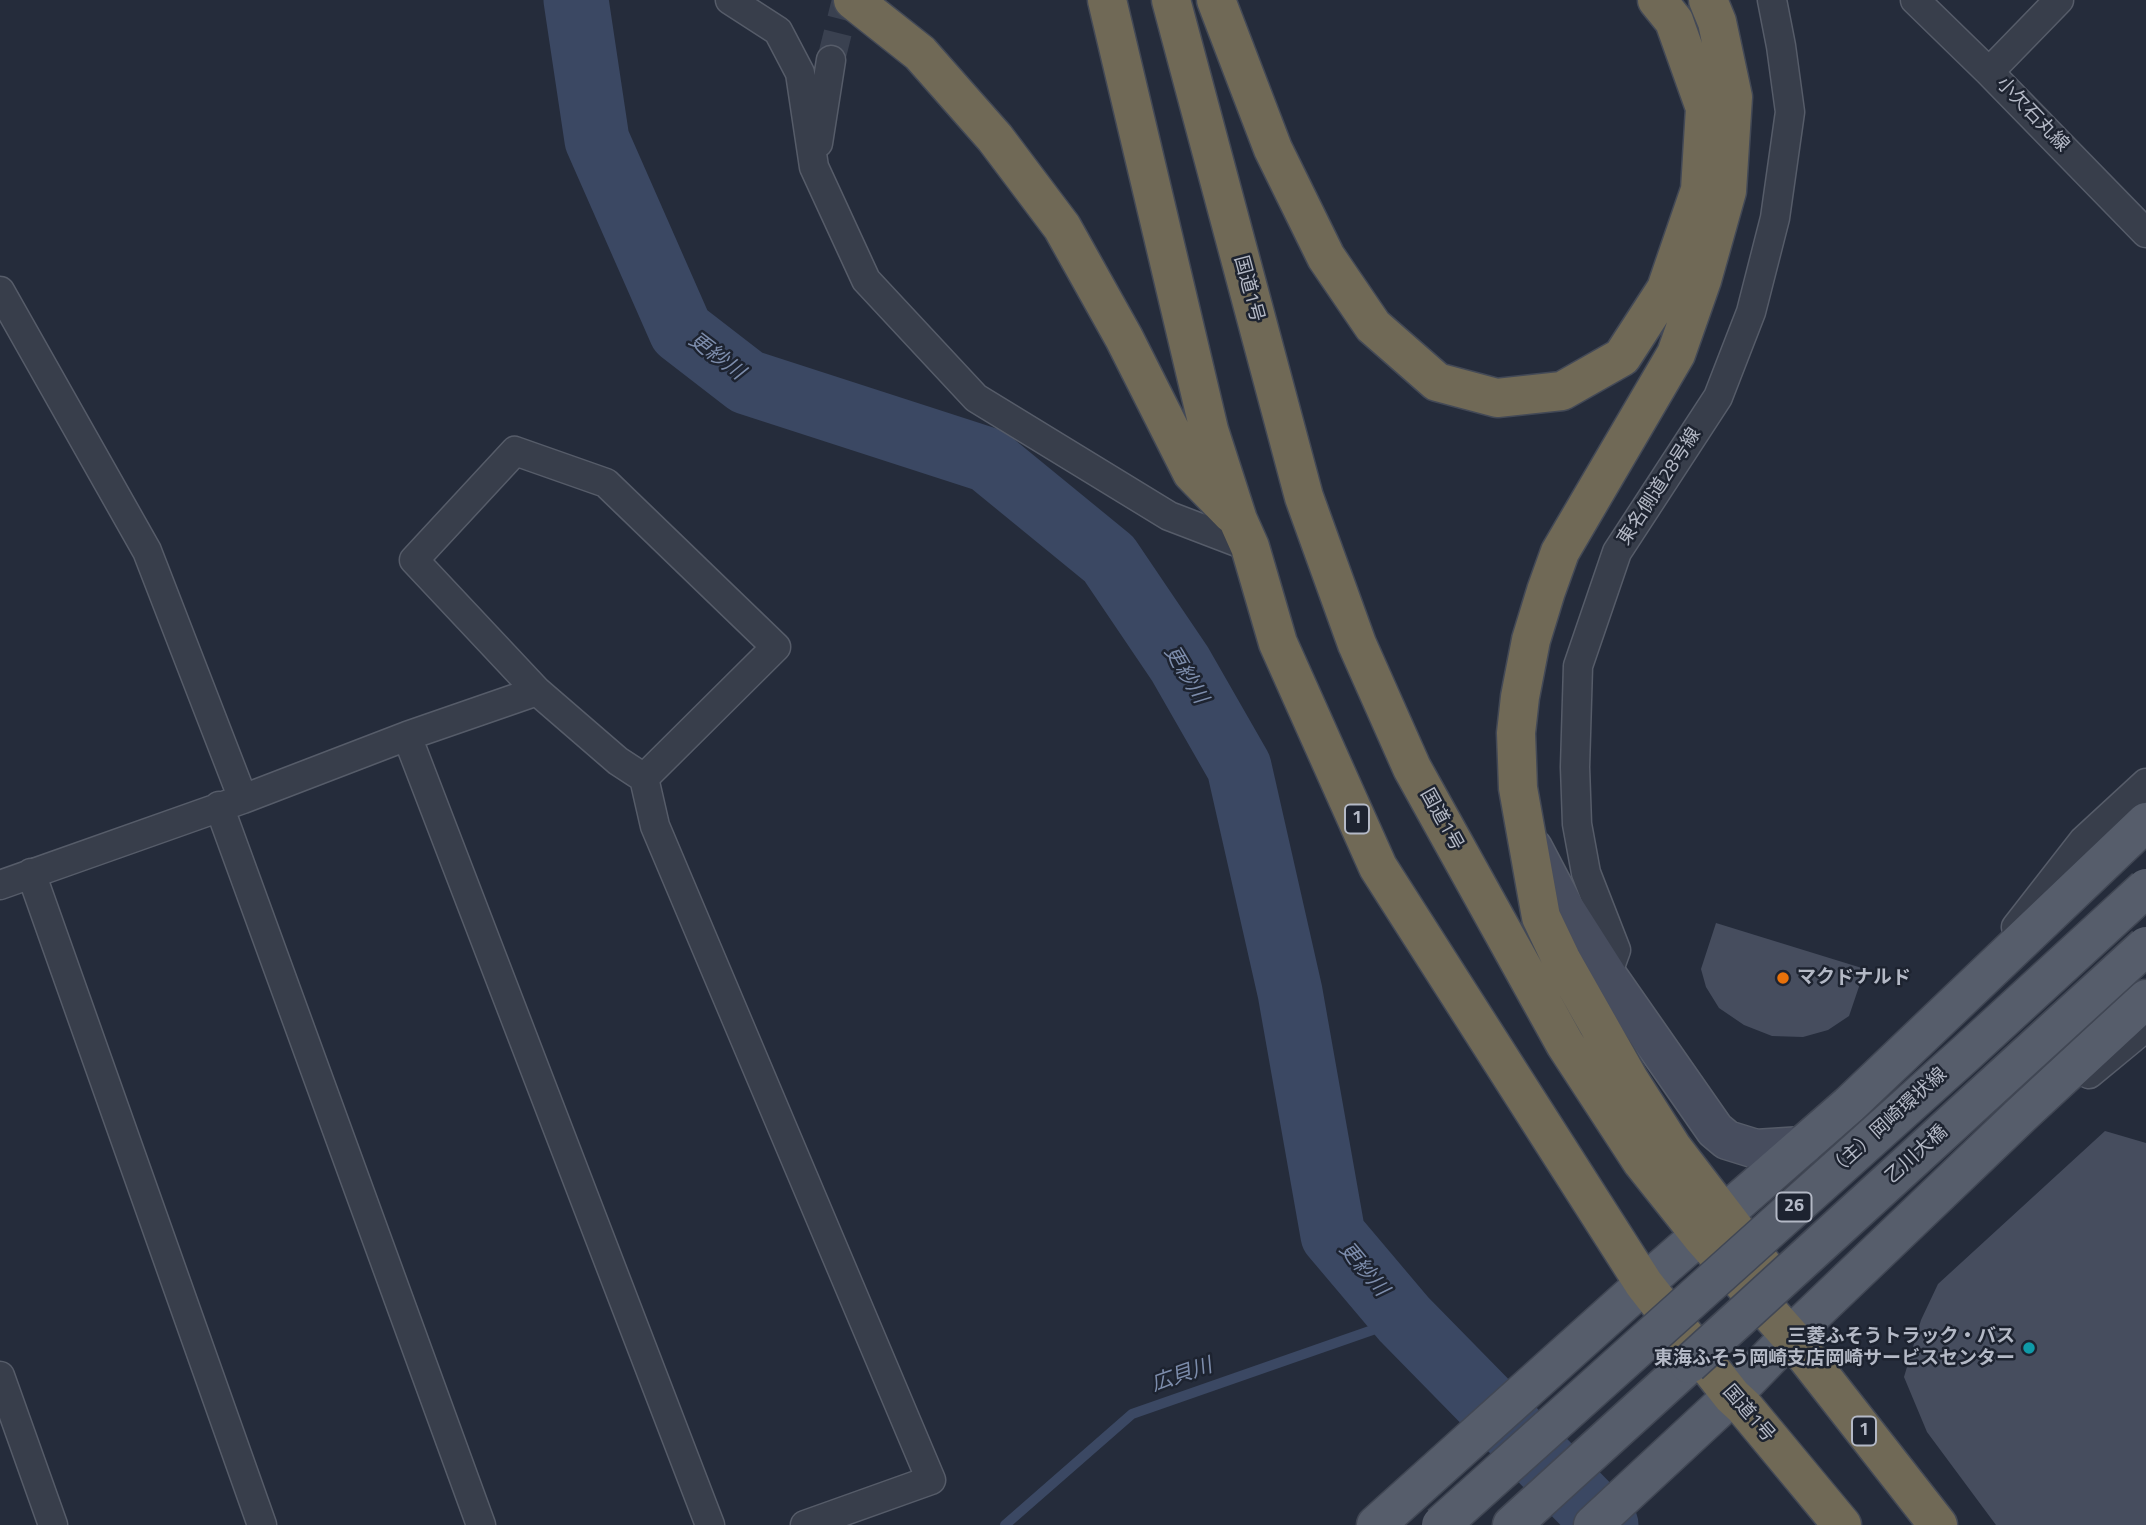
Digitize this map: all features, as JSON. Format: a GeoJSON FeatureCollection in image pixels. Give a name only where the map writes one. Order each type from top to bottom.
{"type":"FeatureCollection","features":[{"type":"Feature","properties":{"kind":"highway"},"geometry":{"type":"LineString","coordinates":[[853,0],[920,53],[995,138],[1062,227],[1124,338],[1192,472],[1244,534]]}},
{"type":"Feature","properties":{"kind":"highway","name":"国道1号"},"geometry":{"type":"LineString","coordinates":[[1107,0],[1209,430],[1278,643],[1378,867],[1644,1284],[1732,1396],[1842,1525]]}},
{"type":"Feature","properties":{"kind":"highway","name":"国道1号"},"geometry":{"type":"LineString","coordinates":[[1171,0],[1304,497],[1357,644],[1412,768],[1565,1044],[1642,1162],[1713,1226],[1798,1329],[1940,1525]]}},
{"type":"Feature","properties":{"kind":"highway"},"geometry":{"type":"LineString","coordinates":[[1216,0],[1273,149],[1326,257],[1373,326],[1437,382],[1497,398],[1562,391],[1622,357],[1667,289],[1700,190],[1705,108],[1674,21],[1657,0]]}},
{"type":"Feature","properties":{"kind":"highway"},"geometry":{"type":"LineString","coordinates":[[1708,0],[1717,22],[1733,97],[1727,191],[1702,280],[1675,354],[1560,552],[1531,640],[1516,733],[1518,788],[1541,917],[1561,959],[1630,1081],[1672,1147],[1713,1226]]}},
{"type":"Feature","properties":{"kind":"main road","name":"26"},"geometry":{"type":"LineString","coordinates":[[1376,1525],[1644,1284],[1803,1146],[2146,822]]}},
{"type":"Feature","properties":{"kind":"main road","name":"（主）岡崎環状線"},"geometry":{"type":"LineString","coordinates":[[1441,1525],[2146,888]]}},
{"type":"Feature","properties":{"kind":"main road","name":"乙川大橋"},"geometry":{"type":"LineString","coordinates":[[1512,1525],[2146,946]]}},
{"type":"Feature","properties":{"kind":"main road"},"geometry":{"type":"LineString","coordinates":[[1593,1525],[1732,1396],[2022,1114],[2146,999]]}},
{"type":"Feature","properties":{"kind":"street"},"geometry":{"type":"LineString","coordinates":[[730,0],[778,31],[800,73],[814,167],[866,280],[976,398],[1170,516],[1244,534]]}},
{"type":"Feature","properties":{"kind":"street","name":"東名側道28号線"},"geometry":{"type":"LineString","coordinates":[[1607,975],[1616,950],[1586,873],[1577,824],[1574,766],[1578,666],[1618,552],[1717,397],[1751,312],[1775,218],[1790,112],[1772,0]]}},
{"type":"Feature","properties":{"kind":"street","name":"小欠石丸線"},"geometry":{"type":"LineString","coordinates":[[1915,0],[2146,233]]}},
{"type":"Feature","properties":{"kind":"street"},"geometry":{"type":"LineString","coordinates":[[1989,72],[2059,0]]}},
{"type":"Feature","properties":{"kind":"street"},"geometry":{"type":"LineString","coordinates":[[814,167],[831,60]]}},
{"type":"Feature","properties":{"kind":"street"},"geometry":{"type":"LineString","coordinates":[[0,291],[147,551],[231,803],[481,1525]]}},
{"type":"Feature","properties":{"kind":"street"},"geometry":{"type":"LineString","coordinates":[[644,778],[776,647],[606,483],[515,451],[414,560],[537,691],[618,761],[644,778],[655,826],[931,1480],[806,1525]]}},
{"type":"Feature","properties":{"kind":"street"},"geometry":{"type":"LineString","coordinates":[[0,885],[537,691]]}},
{"type":"Feature","properties":{"kind":"street"},"geometry":{"type":"LineString","coordinates":[[407,736],[710,1525]]}},
{"type":"Feature","properties":{"kind":"street"},"geometry":{"type":"LineString","coordinates":[[1958,1000],[2083,841],[2146,783]]}},
{"type":"Feature","properties":{"kind":"street"},"geometry":{"type":"LineString","coordinates":[[1525,834],[1565,909],[1703,1114],[1727,1140],[1756,1149],[1803,1146]]}},
{"type":"Feature","properties":{"kind":"street"},"geometry":{"type":"LineString","coordinates":[[31,873],[262,1525]]}},
{"type":"Feature","properties":{"kind":"street"},"geometry":{"type":"LineString","coordinates":[[2022,1114],[2098,1069],[2146,1027]]}},
{"type":"Feature","properties":{"kind":"street"},"geometry":{"type":"LineString","coordinates":[[0,1376],[53,1525]]}},
{"type":"Feature","properties":{"kind":"building","name":"マクドナルド"},"geometry":{"type":"Polygon","coordinates":[[[1716,923],[1865,969],[1849,1016],[1828,1030],[1803,1037],[1772,1036],[1744,1025],[1719,1008],[1706,987],[1701,969],[1716,923]]]}},
{"type":"Feature","properties":{"kind":"building","name":"三菱ふそうトラック・バス 東海ふそう岡崎支店岡崎サービスセンター"},"geometry":{"type":"Polygon","coordinates":[[[2105,1131],[2146,1143],[2146,1525],[1996,1525],[1927,1432],[1904,1377],[1921,1320],[1938,1284],[2105,1131]]]}},
{"type":"Feature","properties":{"kind":"waterway","name":"更紗川"},"geometry":{"type":"LineString","coordinates":[[576,0],[597,140],[681,331],[747,382],[988,460],[1109,559],[1180,664],[1239,767],[1290,992],[1333,1235],[1404,1319],[1606,1525]]}},
{"type":"Feature","properties":{"kind":"waterway","name":"広貝川"},"geometry":{"type":"LineString","coordinates":[[1005,1525],[1132,1414],[1404,1319]]}},
{"type":"Feature","properties":{"kind":"tunnel"},"geometry":{"type":"LineString","coordinates":[[831,60],[846,0]]}},
{"type":"Feature","properties":{"kind":"place","name":"マクドナルド"},"geometry":{"type":"Point","coordinates":[1783,978]}},
{"type":"Feature","properties":{"kind":"place","name":"三菱ふそうトラック・バス 東海ふそう岡崎支店岡崎サービスセンター"},"geometry":{"type":"Point","coordinates":[2029,1348]}}]}
